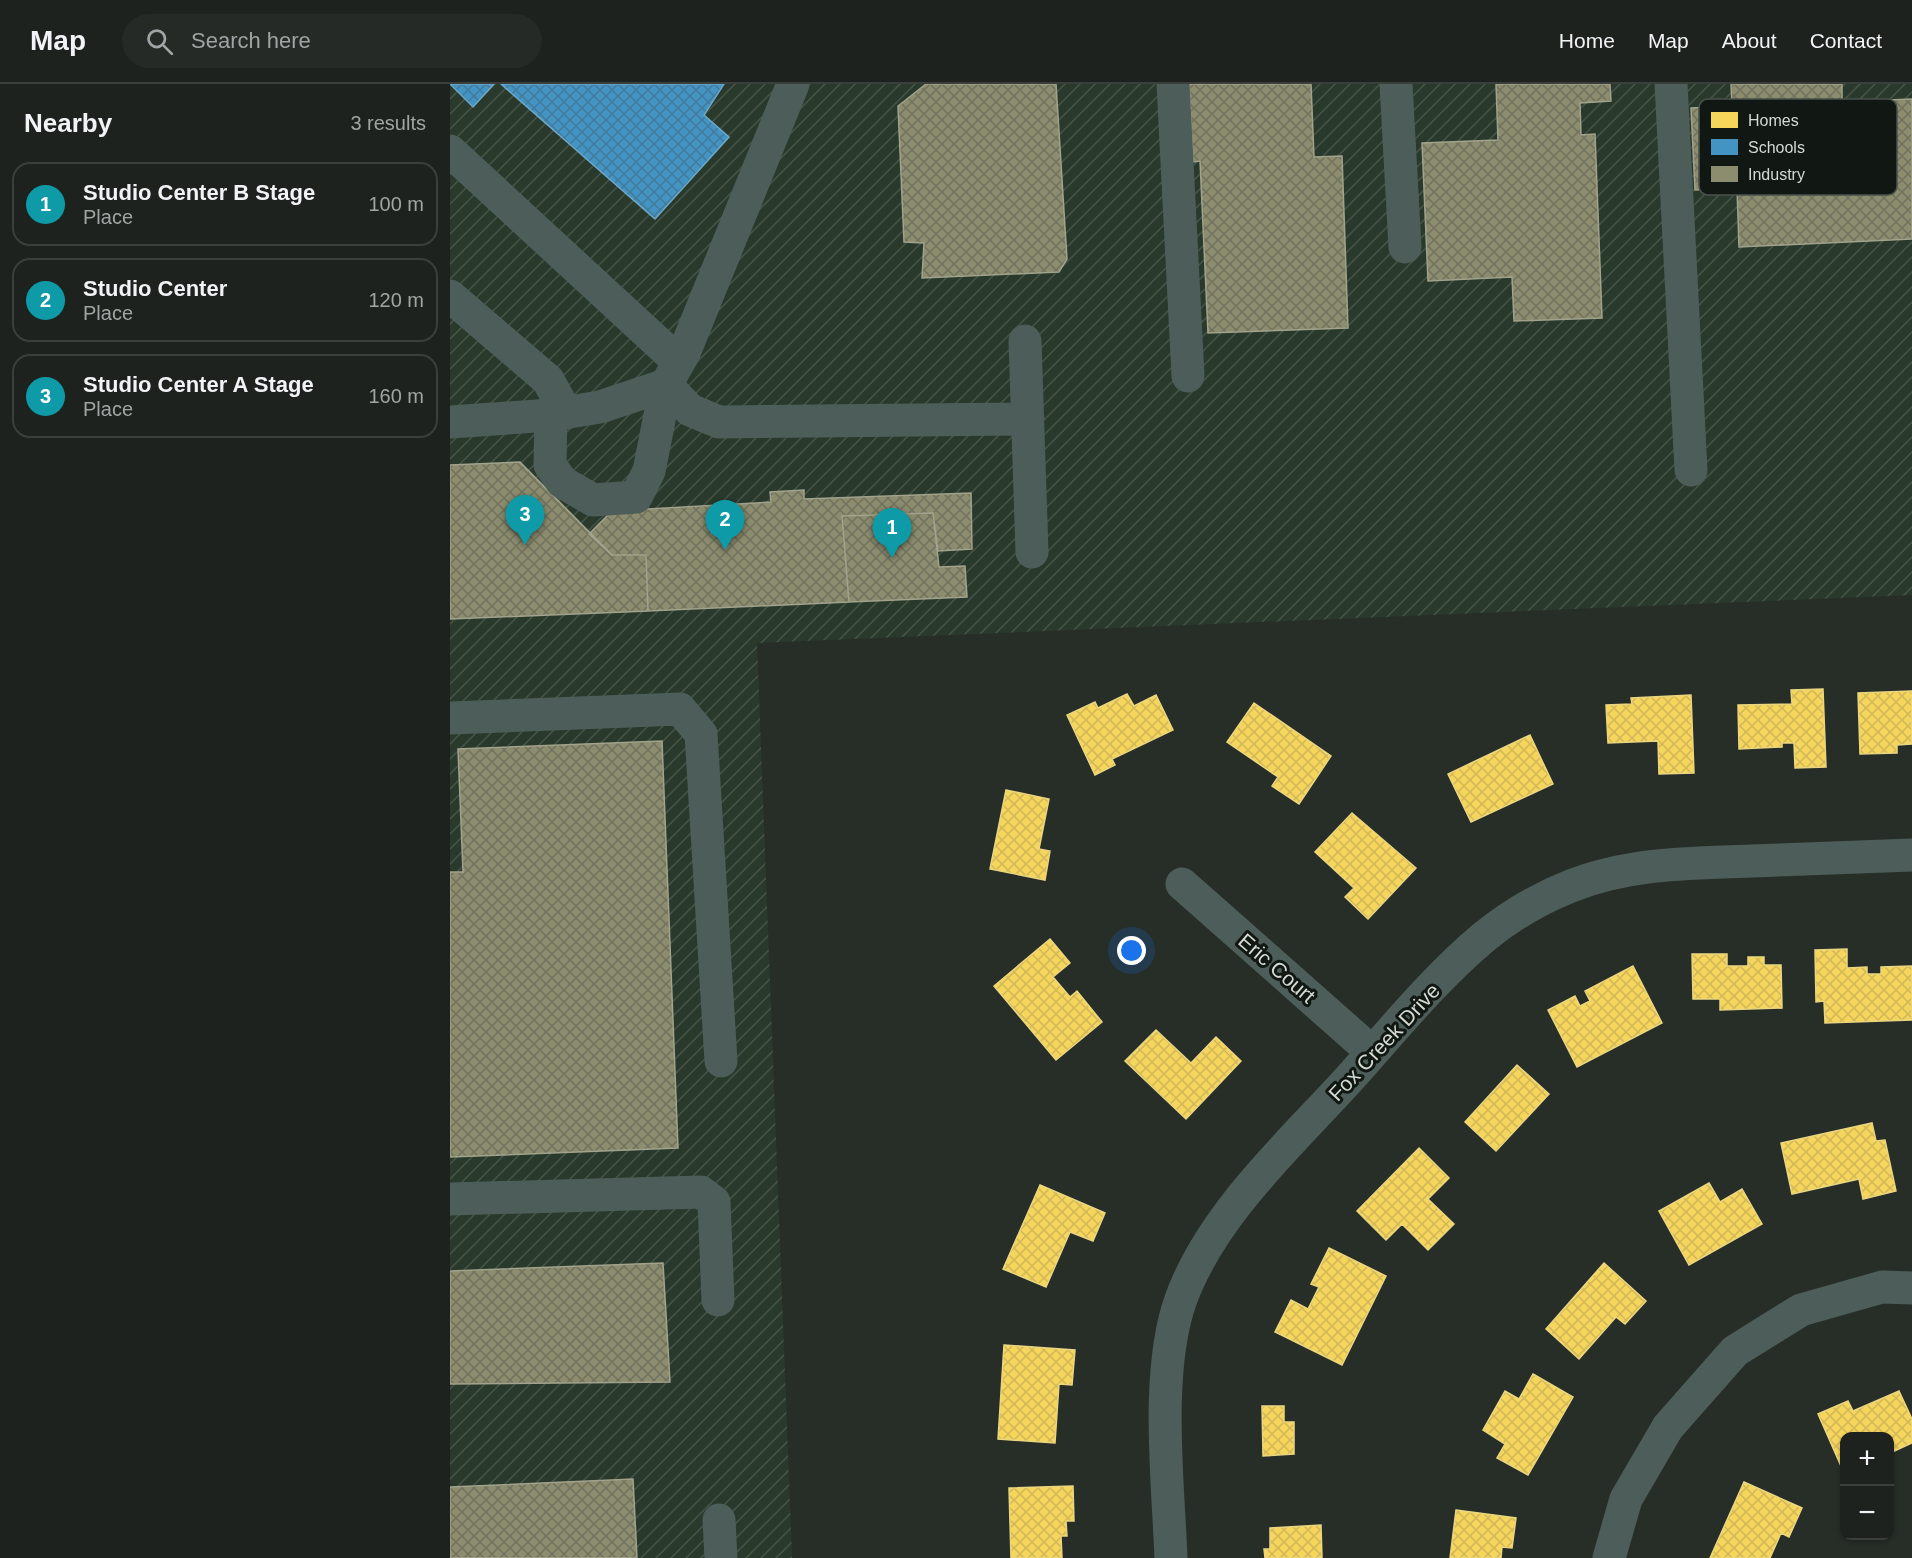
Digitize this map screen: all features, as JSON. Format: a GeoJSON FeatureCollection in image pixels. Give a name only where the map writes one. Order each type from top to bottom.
{"type":"FeatureCollection","features":[{"type":"Feature","properties":{"kind":"street"},"geometry":{"type":"LineString","coordinates":[[450,296],[548,380],[558,414],[550,465],[562,482],[593,500],[636,497],[650,471],[673,373],[793,84]]}},
{"type":"Feature","properties":{"kind":"street"},"geometry":{"type":"LineString","coordinates":[[1173,84],[1188,376]]}},
{"type":"Feature","properties":{"kind":"street"},"geometry":{"type":"LineString","coordinates":[[1396,84],[1405,247]]}},
{"type":"Feature","properties":{"kind":"street"},"geometry":{"type":"LineString","coordinates":[[1671,84],[1691,470]]}},
{"type":"Feature","properties":{"kind":"street"},"geometry":{"type":"LineString","coordinates":[[450,152],[673,373],[690,410],[719,422],[1028,418]]}},
{"type":"Feature","properties":{"kind":"street"},"geometry":{"type":"LineString","coordinates":[[1025,341],[1032,552]]}},
{"type":"Feature","properties":{"kind":"street"},"geometry":{"type":"LineString","coordinates":[[450,422],[558,414],[600,407],[673,373]]}},
{"type":"Feature","properties":{"kind":"street"},"geometry":{"type":"LineString","coordinates":[[450,718],[680,709],[701,734],[721,1061]]}},
{"type":"Feature","properties":{"kind":"street","name":"Fox Creek Drive"},"geometry":{"type":"LineString","coordinates":[[1171,1558],[1166,1399],[1168,1348],[1181,1298],[1202,1256],[1245,1193],[1372,1052],[1483,938],[1524,908],[1572,886],[1624,870],[1676,864],[1912,855]]}},
{"type":"Feature","properties":{"kind":"street","name":"Eric Court"},"geometry":{"type":"LineString","coordinates":[[1182,884],[1372,1052]]}},
{"type":"Feature","properties":{"kind":"street"},"geometry":{"type":"LineString","coordinates":[[450,1199],[700,1192],[714,1202],[718,1300]]}},
{"type":"Feature","properties":{"kind":"street"},"geometry":{"type":"LineString","coordinates":[[1609,1558],[1626,1499],[1668,1427],[1735,1351],[1801,1310],[1882,1287],[1912,1288]]}},
{"type":"Feature","properties":{"kind":"street"},"geometry":{"type":"LineString","coordinates":[[719,1520],[721,1558]]}},
{"type":"Feature","properties":{"kind":"shaded area"},"geometry":{"type":"Polygon","coordinates":[[[450,84],[1912,84],[1912,595],[757,643],[792,1558],[450,1558],[450,84]]]}},
{"type":"Feature","properties":{"kind":"building: Homes"},"geometry":{"type":"Polygon","coordinates":[[[1823,689],[1826,767],[1795,768],[1794,743],[1782,743],[1782,747],[1739,749],[1738,705],[1792,704],[1791,690],[1823,689]]]}},
{"type":"Feature","properties":{"kind":"building: Homes"},"geometry":{"type":"Polygon","coordinates":[[[1912,691],[1912,744],[1897,745],[1897,753],[1860,754],[1858,693],[1912,691]]]}},
{"type":"Feature","properties":{"kind":"building: Homes"},"geometry":{"type":"Polygon","coordinates":[[[1127,694],[1134,706],[1156,695],[1173,730],[1112,759],[1115,765],[1095,775],[1067,715],[1095,702],[1098,708],[1127,694]]]}},
{"type":"Feature","properties":{"kind":"building: Homes"},"geometry":{"type":"Polygon","coordinates":[[[1691,695],[1694,773],[1659,774],[1658,741],[1608,743],[1606,705],[1632,704],[1631,698],[1691,695]]]}},
{"type":"Feature","properties":{"kind":"building: Homes"},"geometry":{"type":"Polygon","coordinates":[[[1254,703],[1331,756],[1299,804],[1272,786],[1278,777],[1227,742],[1254,703]]]}},
{"type":"Feature","properties":{"kind":"building: Homes"},"geometry":{"type":"Polygon","coordinates":[[[1530,735],[1553,784],[1471,822],[1448,774],[1530,735]]]}},
{"type":"Feature","properties":{"kind":"building: Homes"},"geometry":{"type":"Polygon","coordinates":[[[1006,790],[1049,799],[1039,849],[1050,851],[1045,880],[990,869],[1006,790]]]}},
{"type":"Feature","properties":{"kind":"building: Homes"},"geometry":{"type":"Polygon","coordinates":[[[1352,813],[1416,868],[1368,919],[1345,897],[1354,888],[1315,852],[1352,813]]]}},
{"type":"Feature","properties":{"kind":"building: Homes"},"geometry":{"type":"Polygon","coordinates":[[[1050,939],[1070,963],[1053,977],[1070,997],[1077,991],[1102,1022],[1056,1060],[994,986],[1050,939]]]}},
{"type":"Feature","properties":{"kind":"building: Homes"},"geometry":{"type":"Polygon","coordinates":[[[1847,949],[1847,968],[1867,967],[1867,974],[1881,974],[1881,967],[1912,966],[1912,1020],[1825,1023],[1824,1001],[1816,1002],[1815,950],[1847,949]]]}},
{"type":"Feature","properties":{"kind":"building: Homes"},"geometry":{"type":"Polygon","coordinates":[[[1692,954],[1727,954],[1727,966],[1748,966],[1748,957],[1764,957],[1764,965],[1781,965],[1782,1008],[1720,1010],[1720,999],[1693,999],[1692,954]]]}},
{"type":"Feature","properties":{"kind":"building: Homes"},"geometry":{"type":"Polygon","coordinates":[[[1633,966],[1662,1023],[1577,1067],[1548,1010],[1575,996],[1580,1006],[1590,1001],[1585,991],[1633,966]]]}},
{"type":"Feature","properties":{"kind":"building: Homes"},"geometry":{"type":"Polygon","coordinates":[[[1156,1030],[1191,1063],[1216,1037],[1241,1061],[1186,1119],[1125,1061],[1156,1030]]]}},
{"type":"Feature","properties":{"kind":"building: Homes"},"geometry":{"type":"Polygon","coordinates":[[[1517,1065],[1549,1094],[1496,1151],[1465,1122],[1517,1065]]]}},
{"type":"Feature","properties":{"kind":"building: Homes"},"geometry":{"type":"Polygon","coordinates":[[[1872,1123],[1876,1141],[1885,1140],[1896,1191],[1863,1199],[1859,1179],[1792,1194],[1781,1143],[1872,1123]]]}},
{"type":"Feature","properties":{"kind":"building: Homes"},"geometry":{"type":"Polygon","coordinates":[[[1419,1148],[1449,1178],[1428,1199],[1454,1224],[1428,1250],[1402,1224],[1386,1240],[1357,1211],[1419,1148]]]}},
{"type":"Feature","properties":{"kind":"building: Homes"},"geometry":{"type":"Polygon","coordinates":[[[1709,1183],[1720,1202],[1742,1189],[1762,1224],[1689,1265],[1659,1211],[1709,1183]]]}},
{"type":"Feature","properties":{"kind":"building: Homes"},"geometry":{"type":"Polygon","coordinates":[[[1040,1185],[1105,1213],[1093,1241],[1070,1232],[1046,1287],[1003,1269],[1040,1185]]]}},
{"type":"Feature","properties":{"kind":"building: Homes"},"geometry":{"type":"Polygon","coordinates":[[[1329,1248],[1386,1276],[1342,1365],[1275,1332],[1291,1300],[1308,1309],[1319,1287],[1311,1284],[1329,1248]]]}},
{"type":"Feature","properties":{"kind":"building: Homes"},"geometry":{"type":"Polygon","coordinates":[[[1604,1263],[1646,1301],[1625,1324],[1616,1317],[1579,1359],[1546,1329],[1604,1263]]]}},
{"type":"Feature","properties":{"kind":"building: Homes"},"geometry":{"type":"Polygon","coordinates":[[[1004,1345],[1075,1350],[1072,1385],[1059,1384],[1055,1443],[998,1439],[1004,1345]]]}},
{"type":"Feature","properties":{"kind":"building: Homes"},"geometry":{"type":"Polygon","coordinates":[[[1533,1374],[1573,1397],[1528,1475],[1497,1458],[1505,1444],[1483,1430],[1505,1391],[1519,1399],[1533,1374]]]}},
{"type":"Feature","properties":{"kind":"building: Homes"},"geometry":{"type":"Polygon","coordinates":[[[1899,1391],[1912,1419],[1912,1443],[1894,1451],[1894,1432],[1840,1432],[1840,1464],[1818,1414],[1848,1401],[1853,1411],[1899,1391]]]}},
{"type":"Feature","properties":{"kind":"building: Homes"},"geometry":{"type":"Polygon","coordinates":[[[1262,1406],[1284,1406],[1284,1422],[1294,1422],[1294,1454],[1263,1456],[1262,1406]]]}},
{"type":"Feature","properties":{"kind":"building: Homes"},"geometry":{"type":"Polygon","coordinates":[[[1744,1482],[1802,1508],[1789,1537],[1781,1533],[1770,1558],[1710,1558],[1744,1482]]]}},
{"type":"Feature","properties":{"kind":"building: Homes"},"geometry":{"type":"Polygon","coordinates":[[[1073,1486],[1074,1521],[1066,1521],[1067,1536],[1061,1536],[1062,1558],[1011,1558],[1009,1488],[1073,1486]]]}},
{"type":"Feature","properties":{"kind":"building: Homes"},"geometry":{"type":"Polygon","coordinates":[[[1456,1510],[1516,1518],[1512,1548],[1502,1547],[1501,1558],[1450,1558],[1456,1510]]]}},
{"type":"Feature","properties":{"kind":"building: Homes"},"geometry":{"type":"Polygon","coordinates":[[[1321,1525],[1322,1558],[1265,1558],[1264,1549],[1270,1549],[1270,1528],[1321,1525]]]}},
{"type":"Feature","properties":{"kind":"building: Schools"},"geometry":{"type":"Polygon","coordinates":[[[450,84],[494,84],[473,107],[450,84]]]}},
{"type":"Feature","properties":{"kind":"building: Schools"},"geometry":{"type":"Polygon","coordinates":[[[501,84],[724,84],[704,115],[729,137],[655,219],[501,84]]]}},
{"type":"Feature","properties":{"kind":"building: Industry"},"geometry":{"type":"Polygon","coordinates":[[[926,84],[1056,84],[1067,259],[1059,272],[922,278],[924,243],[904,242],[898,106],[926,84]]]}},
{"type":"Feature","properties":{"kind":"building: Industry"},"geometry":{"type":"Polygon","coordinates":[[[1189,84],[1311,84],[1314,157],[1342,156],[1348,328],[1208,333],[1200,161],[1193,162],[1189,84]]]}},
{"type":"Feature","properties":{"kind":"building: Industry"},"geometry":{"type":"Polygon","coordinates":[[[1496,84],[1610,84],[1611,101],[1580,103],[1581,135],[1595,134],[1602,318],[1514,321],[1512,277],[1428,281],[1422,143],[1498,140],[1496,84]]]}},
{"type":"Feature","properties":{"kind":"building: Industry"},"geometry":{"type":"Polygon","coordinates":[[[1731,84],[1842,84],[1842,99],[1732,99],[1731,84]]]}},
{"type":"Feature","properties":{"kind":"building: Industry"},"geometry":{"type":"Polygon","coordinates":[[[1912,99],[1912,239],[1739,247],[1737,195],[1897,195],[1897,100],[1912,99]]]}},
{"type":"Feature","properties":{"kind":"building: Industry"},"geometry":{"type":"Polygon","coordinates":[[[1691,108],[1699,108],[1699,190],[1695,190],[1691,108]]]}},
{"type":"Feature","properties":{"kind":"building: Industry"},"geometry":{"type":"Polygon","coordinates":[[[520,462],[612,555],[646,555],[648,611],[450,619],[450,465],[520,462]]]}},
{"type":"Feature","properties":{"kind":"building: Industry"},"geometry":{"type":"Polygon","coordinates":[[[804,490],[804,499],[971,493],[972,549],[938,551],[933,513],[842,516],[849,602],[648,611],[646,555],[612,555],[589,534],[612,511],[771,502],[770,492],[804,490]]]}},
{"type":"Feature","properties":{"kind":"building: Industry"},"geometry":{"type":"Polygon","coordinates":[[[933,513],[939,567],[965,566],[967,597],[849,602],[842,516],[933,513]]]}},
{"type":"Feature","properties":{"kind":"building: Industry"},"geometry":{"type":"Polygon","coordinates":[[[662,741],[678,1148],[450,1157],[450,872],[463,872],[458,749],[662,741]]]}},
{"type":"Feature","properties":{"kind":"building: Industry"},"geometry":{"type":"Polygon","coordinates":[[[663,1263],[670,1382],[450,1384],[450,1271],[663,1263]]]}},
{"type":"Feature","properties":{"kind":"building: Industry"},"geometry":{"type":"Polygon","coordinates":[[[633,1479],[637,1558],[450,1558],[450,1487],[633,1479]]]}},
{"type":"Feature","properties":{"kind":"place","name":"Studio Center A Stage"},"geometry":{"type":"Point","coordinates":[525,545]}},
{"type":"Feature","properties":{"kind":"place","name":"Studio Center"},"geometry":{"type":"Point","coordinates":[725,550]}},
{"type":"Feature","properties":{"kind":"place","name":"Studio Center B Stage"},"geometry":{"type":"Point","coordinates":[892,558]}}]}
